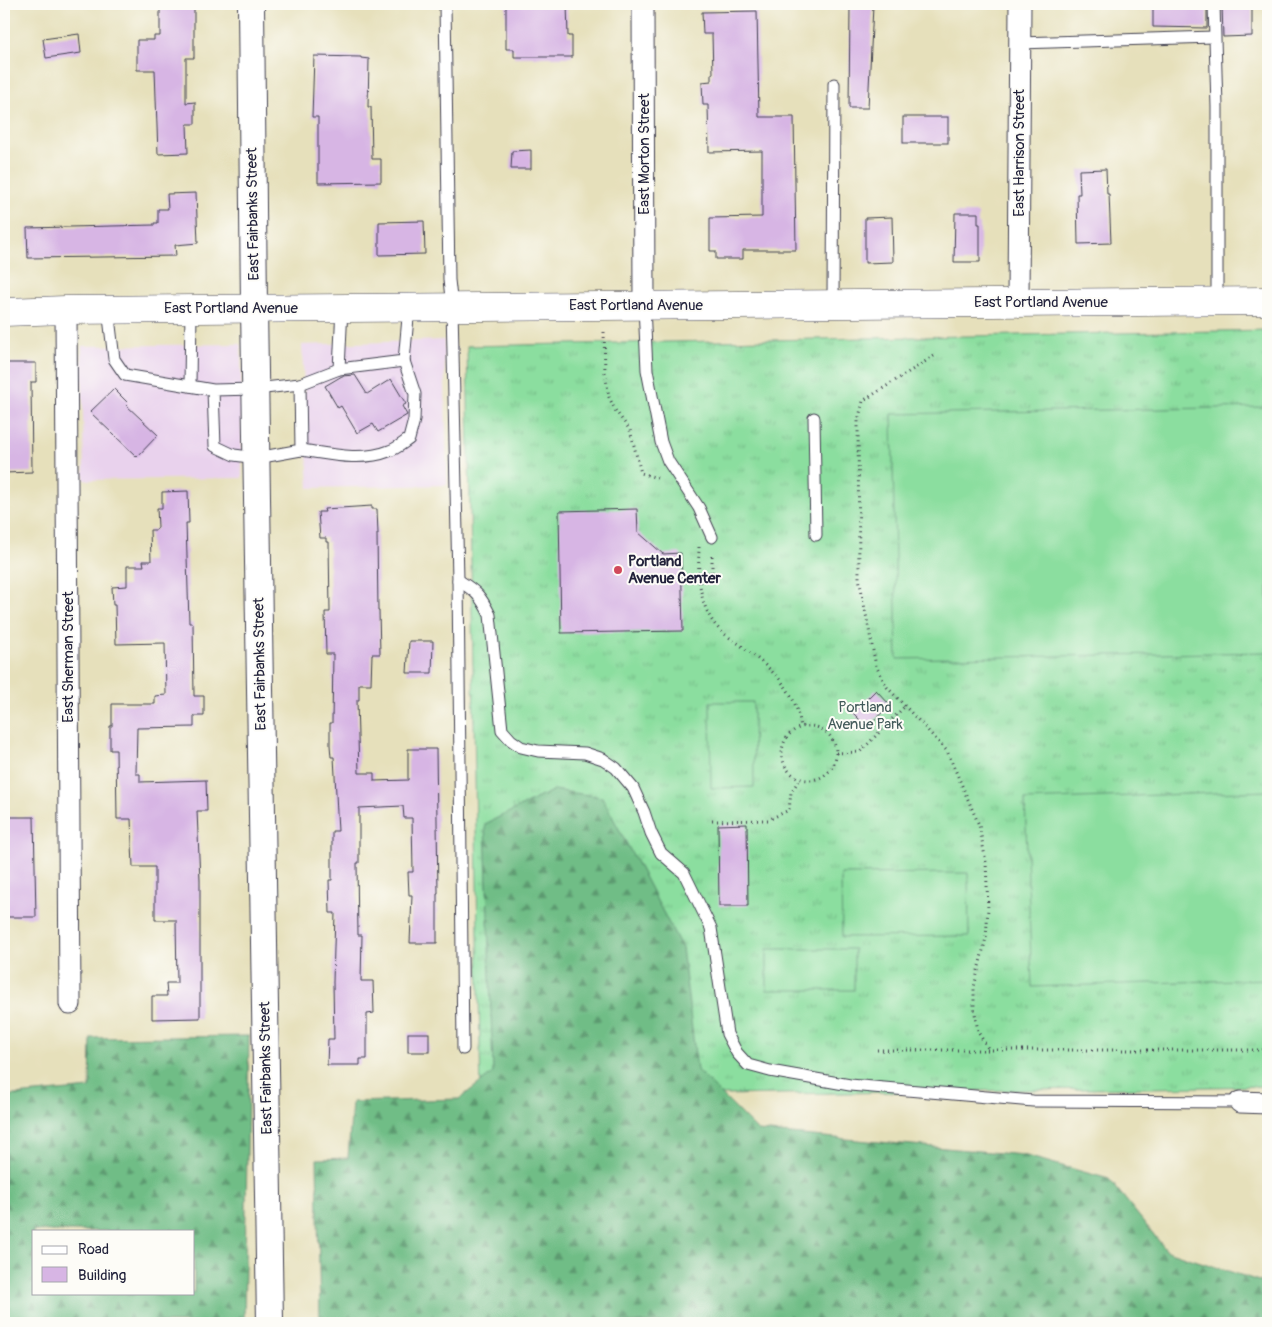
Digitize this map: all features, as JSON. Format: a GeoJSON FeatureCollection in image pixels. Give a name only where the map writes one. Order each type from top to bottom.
{"type":"FeatureCollection","features":[{"type":"Feature","properties":{"kind":"main road","name":"East Portland Avenue"},"geometry":{"type":"LineString","coordinates":[[4,312],[108,309],[1268,301]]}},
{"type":"Feature","properties":{"kind":"street","name":"East Fairbanks Street"},"geometry":{"type":"LineString","coordinates":[[251,4],[270,1323]]}},
{"type":"Feature","properties":{"kind":"street","name":"East Morton Street"},"geometry":{"type":"LineString","coordinates":[[643,4],[644,305]]}},
{"type":"Feature","properties":{"kind":"street","name":"East Harrison Street"},"geometry":{"type":"LineString","coordinates":[[1018,302],[1020,4]]}},
{"type":"Feature","properties":{"kind":"street","name":"East Sherman Street"},"geometry":{"type":"LineString","coordinates":[[66,310],[70,1004]]}},
{"type":"Feature","properties":{"kind":"street"},"geometry":{"type":"LineString","coordinates":[[1240,1102],[1268,1103]]}},
{"type":"Feature","properties":{"kind":"lane"},"geometry":{"type":"LineString","coordinates":[[445,4],[449,271],[452,307],[458,580],[463,1049]]}},
{"type":"Feature","properties":{"kind":"lane"},"geometry":{"type":"LineString","coordinates":[[1214,4],[1217,107],[1217,301]]}},
{"type":"Feature","properties":{"kind":"lane"},"geometry":{"type":"LineString","coordinates":[[1019,43],[1214,37]]}},
{"type":"Feature","properties":{"kind":"lane"},"geometry":{"type":"LineString","coordinates":[[833,304],[834,84]]}},
{"type":"Feature","properties":{"kind":"lane"},"geometry":{"type":"LineString","coordinates":[[644,305],[647,370],[661,442],[668,461],[699,508],[712,537]]}},
{"type":"Feature","properties":{"kind":"lane"},"geometry":{"type":"LineString","coordinates":[[213,390],[215,446],[234,454],[257,458],[301,450],[365,456],[389,451],[409,439],[414,420],[415,394],[404,361],[409,307]]}},
{"type":"Feature","properties":{"kind":"lane"},"geometry":{"type":"LineString","coordinates":[[339,369],[342,308]]}},
{"type":"Feature","properties":{"kind":"lane"},"geometry":{"type":"LineString","coordinates":[[108,309],[114,359],[125,375],[213,390],[256,389],[300,384],[339,369],[404,361]]}},
{"type":"Feature","properties":{"kind":"lane"},"geometry":{"type":"LineString","coordinates":[[190,386],[191,309]]}},
{"type":"Feature","properties":{"kind":"lane"},"geometry":{"type":"LineString","coordinates":[[300,384],[301,450]]}},
{"type":"Feature","properties":{"kind":"lane"},"geometry":{"type":"LineString","coordinates":[[814,418],[816,535]]}},
{"type":"Feature","properties":{"kind":"lane"},"geometry":{"type":"LineString","coordinates":[[458,580],[476,591],[482,598],[490,616],[502,730],[521,747],[538,751],[584,754],[603,759],[616,768],[633,788],[644,812],[650,833],[661,854],[684,874],[711,928],[727,1034],[736,1053],[748,1065],[770,1072],[850,1085],[1033,1101],[1240,1102]]}},
{"type":"Feature","properties":{"kind":"path"},"geometry":{"type":"LineString","coordinates":[[934,356],[863,401],[858,421],[859,578],[876,666],[887,687],[947,751],[979,825],[986,862],[988,908],[986,938],[974,987],[974,1007],[978,1032],[989,1050]]}},
{"type":"Feature","properties":{"kind":"path"},"geometry":{"type":"LineString","coordinates":[[712,537],[712,573],[698,574],[702,596],[708,612],[718,627],[773,671],[793,699],[799,715],[801,728]]}},
{"type":"Feature","properties":{"kind":"path"},"geometry":{"type":"LineString","coordinates":[[836,753],[860,752],[905,706]]}},
{"type":"Feature","properties":{"kind":"path"},"geometry":{"type":"LineString","coordinates":[[810,726],[827,732],[833,740],[836,753],[833,767],[827,774],[818,779],[809,780],[800,779],[792,774],[783,758],[783,748],[786,739],[792,732],[810,726]]}},
{"type":"Feature","properties":{"kind":"path"},"geometry":{"type":"LineString","coordinates":[[712,821],[768,820],[789,810],[791,792],[800,779]]}},
{"type":"Feature","properties":{"kind":"path"},"geometry":{"type":"LineString","coordinates":[[876,1050],[1268,1050]]}},
{"type":"Feature","properties":{"kind":"shaded area"},"geometry":{"type":"Polygon","coordinates":[[[444,340],[447,485],[309,488],[302,345],[444,340]]]}},
{"type":"Feature","properties":{"kind":"shaded area"},"geometry":{"type":"Polygon","coordinates":[[[241,344],[242,478],[84,480],[82,346],[241,344]]]}},
{"type":"Feature","properties":{"kind":"green space","name":"Portland Avenue Park"},"geometry":{"type":"Polygon","coordinates":[[[1268,330],[1268,1086],[481,1099],[467,346],[1268,330]]]}},
{"type":"Feature","properties":{"kind":"green space"},"geometry":{"type":"Polygon","coordinates":[[[1268,407],[1268,652],[897,659],[892,414],[1268,407]]]}},
{"type":"Feature","properties":{"kind":"green space"},"geometry":{"type":"Polygon","coordinates":[[[710,702],[753,702],[754,787],[711,788],[710,702]]]}},
{"type":"Feature","properties":{"kind":"green space"},"geometry":{"type":"Polygon","coordinates":[[[554,790],[602,797],[682,948],[697,1070],[758,1131],[1023,1155],[1109,1179],[1167,1251],[1268,1284],[1268,1323],[320,1323],[317,1159],[348,1158],[352,1102],[459,1099],[493,1073],[485,824],[554,790]]]}},
{"type":"Feature","properties":{"kind":"green space"},"geometry":{"type":"Polygon","coordinates":[[[1268,791],[1268,979],[1032,987],[1025,800],[1268,791]]]}},
{"type":"Feature","properties":{"kind":"green space"},"geometry":{"type":"Polygon","coordinates":[[[968,873],[969,936],[842,937],[841,874],[968,873]]]}},
{"type":"Feature","properties":{"kind":"green space"},"geometry":{"type":"Polygon","coordinates":[[[767,949],[854,949],[854,990],[767,990],[767,949]]]}},
{"type":"Feature","properties":{"kind":"green space"},"geometry":{"type":"Polygon","coordinates":[[[249,1036],[244,1323],[4,1323],[4,1096],[90,1088],[91,1038],[249,1036]]]}},
{"type":"Feature","properties":{"kind":"building"},"geometry":{"type":"Polygon","coordinates":[[[160,4],[194,4],[194,58],[186,58],[186,103],[195,102],[195,124],[187,124],[188,153],[158,154],[155,70],[137,70],[137,40],[154,40],[154,36],[160,36],[160,4]]]}},
{"type":"Feature","properties":{"kind":"building"},"geometry":{"type":"Polygon","coordinates":[[[506,4],[567,4],[568,36],[572,36],[572,57],[514,57],[514,49],[506,49],[506,4]]]}},
{"type":"Feature","properties":{"kind":"building"},"geometry":{"type":"Polygon","coordinates":[[[1153,4],[1207,4],[1207,28],[1153,27],[1153,4]]]}},
{"type":"Feature","properties":{"kind":"building"},"geometry":{"type":"Polygon","coordinates":[[[1222,4],[1252,4],[1252,36],[1223,37],[1222,4]]]}},
{"type":"Feature","properties":{"kind":"building"},"geometry":{"type":"Polygon","coordinates":[[[850,6],[873,6],[868,108],[849,108],[850,6]]]}},
{"type":"Feature","properties":{"kind":"building"},"geometry":{"type":"Polygon","coordinates":[[[757,11],[759,117],[794,117],[796,250],[743,250],[743,259],[716,259],[716,251],[710,251],[710,218],[762,217],[762,151],[709,152],[708,105],[703,105],[702,82],[711,81],[711,74],[713,74],[712,34],[703,34],[702,12],[757,11]]]}},
{"type":"Feature","properties":{"kind":"building"},"geometry":{"type":"Polygon","coordinates":[[[79,34],[81,53],[46,58],[43,39],[79,34]]]}},
{"type":"Feature","properties":{"kind":"building"},"geometry":{"type":"Polygon","coordinates":[[[314,56],[361,57],[369,59],[368,107],[371,107],[372,159],[381,159],[381,182],[318,183],[318,117],[312,117],[314,56]]]}},
{"type":"Feature","properties":{"kind":"building"},"geometry":{"type":"Polygon","coordinates":[[[903,117],[948,117],[948,143],[903,143],[903,117]]]}},
{"type":"Feature","properties":{"kind":"building"},"geometry":{"type":"Polygon","coordinates":[[[531,150],[531,169],[511,169],[512,151],[531,150]]]}},
{"type":"Feature","properties":{"kind":"building"},"geometry":{"type":"Polygon","coordinates":[[[1106,169],[1111,243],[1078,244],[1077,194],[1080,194],[1079,170],[1106,169]]]}},
{"type":"Feature","properties":{"kind":"building"},"geometry":{"type":"Polygon","coordinates":[[[196,193],[198,243],[175,245],[176,256],[28,258],[27,228],[154,225],[154,223],[158,223],[158,209],[168,209],[167,194],[196,193]]]}},
{"type":"Feature","properties":{"kind":"building"},"geometry":{"type":"Polygon","coordinates":[[[955,213],[978,213],[978,224],[980,224],[980,262],[954,262],[955,213]]]}},
{"type":"Feature","properties":{"kind":"building"},"geometry":{"type":"Polygon","coordinates":[[[892,217],[893,262],[865,263],[865,218],[892,217]]]}},
{"type":"Feature","properties":{"kind":"building"},"geometry":{"type":"Polygon","coordinates":[[[424,221],[425,254],[379,255],[379,222],[424,221]]]}},
{"type":"Feature","properties":{"kind":"building"},"geometry":{"type":"Polygon","coordinates":[[[5,363],[36,363],[36,382],[31,382],[32,472],[4,473],[4,431],[6,431],[5,363]]]}},
{"type":"Feature","properties":{"kind":"building"},"geometry":{"type":"Polygon","coordinates":[[[355,375],[367,394],[391,379],[406,404],[402,406],[407,415],[378,432],[373,424],[357,433],[341,406],[338,408],[325,386],[342,376],[355,375]]]}},
{"type":"Feature","properties":{"kind":"building"},"geometry":{"type":"Polygon","coordinates":[[[114,389],[128,403],[126,405],[158,435],[137,457],[90,412],[114,389]]]}},
{"type":"Feature","properties":{"kind":"building"},"geometry":{"type":"Polygon","coordinates":[[[188,491],[189,523],[186,523],[189,623],[193,623],[194,696],[204,696],[204,716],[194,716],[194,727],[137,728],[136,774],[140,774],[140,782],[206,780],[207,811],[197,811],[200,880],[200,1018],[152,1019],[152,996],[167,996],[166,983],[177,983],[176,920],[155,920],[155,867],[133,867],[131,819],[117,819],[116,750],[110,750],[110,726],[112,726],[112,704],[155,704],[155,696],[166,695],[165,643],[116,644],[115,605],[113,605],[112,587],[127,586],[127,566],[144,566],[143,561],[151,561],[150,530],[156,530],[158,527],[157,508],[162,508],[162,492],[188,491]]]}},
{"type":"Feature","properties":{"kind":"building"},"geometry":{"type":"Polygon","coordinates":[[[372,506],[372,509],[377,509],[380,654],[372,654],[371,684],[359,684],[359,700],[357,700],[359,773],[374,773],[374,781],[408,780],[408,749],[436,749],[437,943],[410,943],[412,895],[409,895],[408,872],[413,872],[412,818],[404,818],[403,806],[359,808],[359,863],[357,863],[358,935],[362,935],[361,981],[373,981],[374,1013],[367,1014],[367,1059],[360,1059],[360,1065],[327,1065],[328,1039],[334,1039],[335,913],[330,913],[329,880],[332,880],[332,831],[338,831],[334,757],[331,757],[330,745],[333,654],[326,654],[325,612],[330,612],[329,542],[326,542],[326,538],[320,538],[318,512],[325,512],[324,509],[372,506]]]}},
{"type":"Feature","properties":{"kind":"building"},"geometry":{"type":"Polygon","coordinates":[[[637,509],[638,532],[663,554],[681,553],[683,631],[561,633],[559,511],[637,509]]]}},
{"type":"Feature","properties":{"kind":"building"},"geometry":{"type":"Polygon","coordinates":[[[409,641],[433,641],[432,673],[407,673],[409,641]]]}},
{"type":"Feature","properties":{"kind":"building"},"geometry":{"type":"Polygon","coordinates":[[[876,690],[890,705],[867,727],[853,713],[876,690]]]}},
{"type":"Feature","properties":{"kind":"building"},"geometry":{"type":"Polygon","coordinates":[[[4,817],[34,817],[36,917],[4,917],[4,817]]]}},
{"type":"Feature","properties":{"kind":"building"},"geometry":{"type":"Polygon","coordinates":[[[747,824],[748,906],[719,906],[718,825],[747,824]]]}},
{"type":"Feature","properties":{"kind":"building"},"geometry":{"type":"Polygon","coordinates":[[[408,1033],[429,1033],[429,1052],[408,1052],[408,1033]]]}},
{"type":"Feature","properties":{"kind":"place","name":"Portland Avenue Center"},"geometry":{"type":"Point","coordinates":[618,570]}}]}
